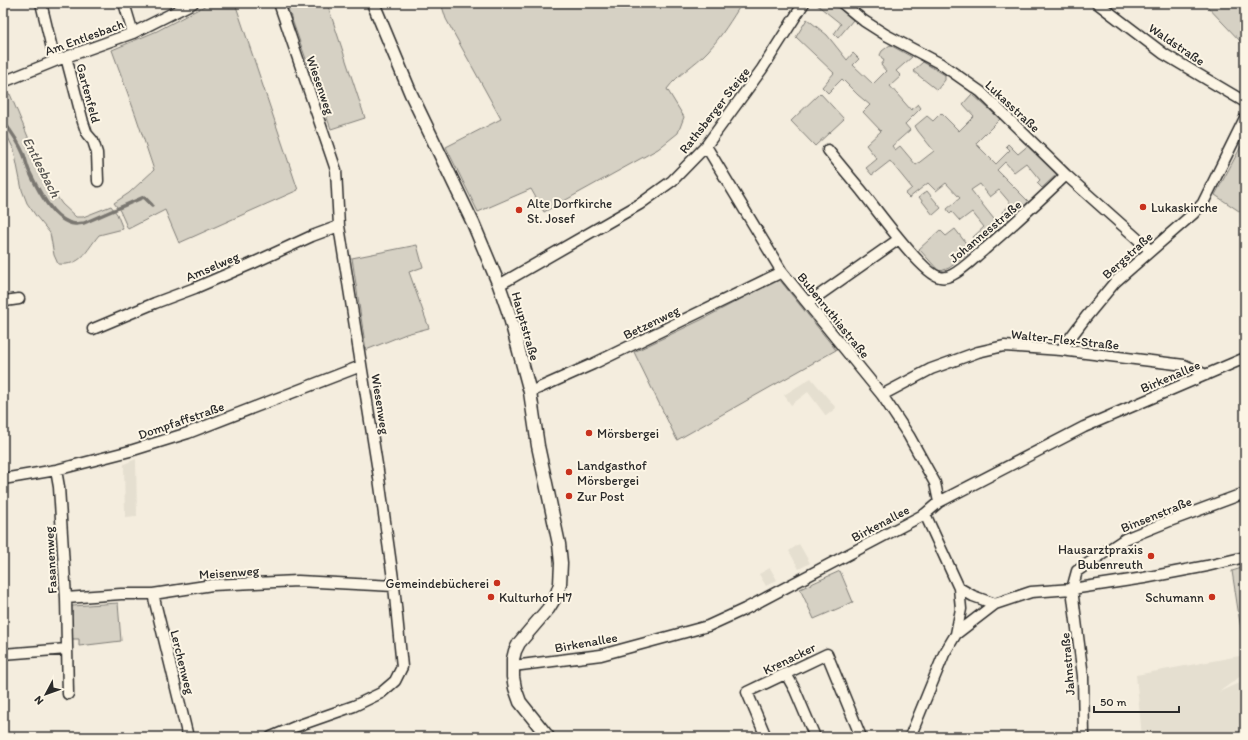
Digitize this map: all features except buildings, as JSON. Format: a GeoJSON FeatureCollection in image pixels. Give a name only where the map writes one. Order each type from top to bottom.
{"type":"FeatureCollection","features":[{"type":"Feature","properties":{"kind":"street"},"geometry":{"type":"LineString","coordinates":[[41,3],[55,61]]}},
{"type":"Feature","properties":{"kind":"street"},"geometry":{"type":"LineString","coordinates":[[124,3],[133,33]]}},
{"type":"Feature","properties":{"kind":"street","name":"Am Entlesbach"},"geometry":{"type":"LineString","coordinates":[[3,82],[55,61],[133,33],[193,3]]}},
{"type":"Feature","properties":{"kind":"street","name":"Wiesenweg"},"geometry":{"type":"LineString","coordinates":[[271,737],[297,726],[354,706],[381,693],[395,681],[402,667],[394,586],[339,226],[336,170],[279,3]]}},
{"type":"Feature","properties":{"kind":"street","name":"Hauptstraße"},"geometry":{"type":"LineString","coordinates":[[373,3],[411,94],[473,223],[499,285],[509,314],[530,392],[538,446],[559,544],[561,563],[560,584],[556,596],[548,609],[519,642],[515,651],[513,666],[515,688],[520,702],[548,737]]}},
{"type":"Feature","properties":{"kind":"street","name":"Rathsberger Steige"},"geometry":{"type":"LineString","coordinates":[[499,285],[640,204],[672,181],[706,146],[762,69],[804,3]]}},
{"type":"Feature","properties":{"kind":"street","name":"Lukasstraße"},"geometry":{"type":"LineString","coordinates":[[842,3],[864,21],[886,35],[941,64],[981,92],[1066,175],[1150,250]]}},
{"type":"Feature","properties":{"kind":"street","name":"Waldstraße"},"geometry":{"type":"LineString","coordinates":[[1097,3],[1164,54],[1245,102]]}},
{"type":"Feature","properties":{"kind":"street","name":"Gartenfeld"},"geometry":{"type":"LineString","coordinates":[[66,57],[83,122],[87,134],[93,141],[97,153],[98,181]]}},
{"type":"Feature","properties":{"kind":"street","name":"Bergstraße"},"geometry":{"type":"LineString","coordinates":[[1061,350],[1103,295],[1115,282],[1194,213],[1203,203],[1245,118]]}},
{"type":"Feature","properties":{"kind":"street","name":"Bubenruthiastraße"},"geometry":{"type":"LineString","coordinates":[[706,146],[782,272],[882,395],[909,436],[934,483],[938,502]]}},
{"type":"Feature","properties":{"kind":"street","name":"Johannesstraße"},"geometry":{"type":"LineString","coordinates":[[828,150],[862,190],[899,239],[931,273],[938,277],[947,277],[957,272],[1025,215],[1066,175]]}},
{"type":"Feature","properties":{"kind":"street","name":"Amselweg"},"geometry":{"type":"LineString","coordinates":[[93,329],[155,302],[195,288],[312,236],[339,226]]}},
{"type":"Feature","properties":{"kind":"street"},"geometry":{"type":"LineString","coordinates":[[808,303],[899,239]]}},
{"type":"Feature","properties":{"kind":"street","name":"Betzenweg"},"geometry":{"type":"LineString","coordinates":[[530,392],[593,364],[782,272]]}},
{"type":"Feature","properties":{"kind":"street"},"geometry":{"type":"LineString","coordinates":[[3,303],[5,301],[20,299]]}},
{"type":"Feature","properties":{"kind":"street","name":"Walter-Flex-Straße"},"geometry":{"type":"LineString","coordinates":[[882,395],[931,370],[978,352],[1004,346],[1061,350],[1184,366],[1206,375]]}},
{"type":"Feature","properties":{"kind":"street","name":"Birkenallee"},"geometry":{"type":"LineString","coordinates":[[513,666],[601,655],[708,626],[745,609],[925,514],[938,502],[1084,427],[1245,358]]}},
{"type":"Feature","properties":{"kind":"street","name":"Dompfaffstraße"},"geometry":{"type":"LineString","coordinates":[[3,479],[56,470],[130,451],[188,433],[361,366]]}},
{"type":"Feature","properties":{"kind":"street","name":"Fasanenweg"},"geometry":{"type":"LineString","coordinates":[[56,470],[59,487],[66,598],[68,694]]}},
{"type":"Feature","properties":{"kind":"street","name":"Binsenstraße"},"geometry":{"type":"LineString","coordinates":[[1072,589],[1077,571],[1125,539],[1245,493]]}},
{"type":"Feature","properties":{"kind":"street"},"geometry":{"type":"LineString","coordinates":[[910,737],[944,654],[956,634],[961,609],[959,588],[925,514]]}},
{"type":"Feature","properties":{"kind":"street"},"geometry":{"type":"LineString","coordinates":[[956,634],[995,604],[1032,592],[1072,589],[1158,575],[1245,557]]}},
{"type":"Feature","properties":{"kind":"street","name":"Meisenweg"},"geometry":{"type":"LineString","coordinates":[[66,598],[121,594],[153,594],[212,585],[298,581],[394,586]]}},
{"type":"Feature","properties":{"kind":"street"},"geometry":{"type":"LineString","coordinates":[[959,588],[973,596],[995,604]]}},
{"type":"Feature","properties":{"kind":"street","name":"Jahnstraße"},"geometry":{"type":"LineString","coordinates":[[1072,589],[1083,676],[1084,737]]}},
{"type":"Feature","properties":{"kind":"street","name":"Lerchenweg"},"geometry":{"type":"LineString","coordinates":[[153,594],[188,737]]}},
{"type":"Feature","properties":{"kind":"street"},"geometry":{"type":"LineString","coordinates":[[3,654],[67,649]]}},
{"type":"Feature","properties":{"kind":"street","name":"Krenacker"},"geometry":{"type":"LineString","coordinates":[[766,737],[748,692],[827,654],[861,737]]}},
{"type":"Feature","properties":{"kind":"street"},"geometry":{"type":"LineString","coordinates":[[786,674],[795,690],[815,737]]}},
{"type":"Feature","properties":{"kind":"shaded area"},"geometry":{"type":"Polygon","coordinates":[[[210,3],[235,3],[298,190],[179,243],[165,210],[128,229],[120,211],[114,203],[129,193],[154,170],[112,50],[157,31],[210,3]]]}},
{"type":"Feature","properties":{"kind":"shaded area"},"geometry":{"type":"Polygon","coordinates":[[[286,3],[327,3],[365,118],[331,129],[286,3]]]}},
{"type":"Feature","properties":{"kind":"shaded area"},"geometry":{"type":"Polygon","coordinates":[[[441,3],[742,3],[713,46],[667,89],[684,117],[678,133],[658,149],[544,212],[531,189],[478,212],[446,147],[501,119],[446,19],[441,3]]]}},
{"type":"Feature","properties":{"kind":"shaded area"},"geometry":{"type":"Polygon","coordinates":[[[833,3],[853,20],[838,38],[834,34],[841,24],[816,4],[833,3]]]}},
{"type":"Feature","properties":{"kind":"shaded area"},"geometry":{"type":"Polygon","coordinates":[[[1204,3],[1245,3],[1245,44],[1242,43],[1204,3]]]}},
{"type":"Feature","properties":{"kind":"shaded area"},"geometry":{"type":"Polygon","coordinates":[[[807,19],[827,35],[847,60],[853,53],[859,59],[853,65],[873,84],[886,71],[881,65],[884,61],[880,55],[882,51],[890,45],[912,57],[896,71],[901,76],[890,86],[911,110],[918,104],[921,108],[905,124],[910,130],[892,146],[895,150],[900,146],[916,165],[934,151],[915,126],[927,116],[933,121],[941,113],[959,131],[974,116],[963,104],[972,94],[1000,119],[976,143],[996,164],[1010,150],[1006,146],[1008,144],[1018,154],[1030,144],[1059,172],[1042,188],[1037,183],[1040,180],[1026,163],[1014,172],[1005,162],[997,170],[1029,202],[1009,220],[1002,212],[1011,204],[999,190],[990,197],[980,184],[971,190],[1001,228],[978,245],[972,238],[984,227],[972,212],[960,221],[952,212],[950,214],[947,209],[960,198],[946,183],[936,191],[928,183],[909,198],[905,194],[912,188],[890,161],[872,175],[866,168],[877,159],[866,145],[881,131],[863,112],[870,105],[842,79],[828,93],[822,87],[834,73],[796,37],[807,19]]]}},
{"type":"Feature","properties":{"kind":"shaded area"},"geometry":{"type":"Polygon","coordinates":[[[923,62],[945,75],[945,80],[937,90],[913,71],[923,62]]]}},
{"type":"Feature","properties":{"kind":"shaded area"},"geometry":{"type":"Polygon","coordinates":[[[820,93],[844,119],[815,146],[791,121],[820,93]]]}},
{"type":"Feature","properties":{"kind":"shaded area"},"geometry":{"type":"Polygon","coordinates":[[[10,94],[47,182],[62,204],[76,217],[83,217],[111,206],[117,214],[123,229],[99,235],[82,257],[73,263],[58,264],[54,255],[50,233],[27,203],[22,190],[14,150],[3,127],[3,97],[10,94]]]}},
{"type":"Feature","properties":{"kind":"shaded area"},"geometry":{"type":"Polygon","coordinates":[[[1245,139],[1245,215],[1215,195],[1245,139]]]}},
{"type":"Feature","properties":{"kind":"shaded area"},"geometry":{"type":"Polygon","coordinates":[[[927,191],[941,208],[933,215],[919,197],[927,191]]]}},
{"type":"Feature","properties":{"kind":"shaded area"},"geometry":{"type":"Polygon","coordinates":[[[955,229],[972,251],[949,268],[941,271],[938,270],[919,249],[940,230],[946,236],[955,229]]]}},
{"type":"Feature","properties":{"kind":"shaded area"},"geometry":{"type":"Polygon","coordinates":[[[417,245],[423,267],[409,272],[429,328],[406,334],[366,350],[352,258],[417,245]]]}},
{"type":"Feature","properties":{"kind":"shaded area"},"geometry":{"type":"Polygon","coordinates":[[[779,279],[836,350],[677,440],[634,352],[701,320],[779,279]]]}},
{"type":"Feature","properties":{"kind":"shaded area"},"geometry":{"type":"Polygon","coordinates":[[[811,378],[836,408],[826,416],[808,392],[791,405],[784,395],[811,378]]]}},
{"type":"Feature","properties":{"kind":"shaded area"},"geometry":{"type":"Polygon","coordinates":[[[136,459],[137,516],[125,517],[124,464],[136,459]]]}},
{"type":"Feature","properties":{"kind":"shaded area"},"geometry":{"type":"Polygon","coordinates":[[[799,544],[810,563],[799,569],[789,551],[799,544]]]}},
{"type":"Feature","properties":{"kind":"shaded area"},"geometry":{"type":"Polygon","coordinates":[[[1245,567],[1245,655],[1232,571],[1245,567]]]}},
{"type":"Feature","properties":{"kind":"shaded area"},"geometry":{"type":"Polygon","coordinates":[[[770,568],[777,580],[766,586],[759,574],[770,568]]]}},
{"type":"Feature","properties":{"kind":"shaded area"},"geometry":{"type":"Polygon","coordinates":[[[840,571],[853,602],[814,619],[800,589],[840,571]]]}},
{"type":"Feature","properties":{"kind":"shaded area"},"geometry":{"type":"Polygon","coordinates":[[[118,603],[121,641],[79,646],[79,639],[71,639],[72,606],[118,603]]]}},
{"type":"Feature","properties":{"kind":"shaded area"},"geometry":{"type":"Polygon","coordinates":[[[1245,655],[1245,673],[1219,692],[1245,680],[1245,737],[1142,737],[1136,675],[1245,655]]]}},
{"type":"Feature","properties":{"kind":"waterway","name":"Entlesbach"},"geometry":{"type":"LineString","coordinates":[[3,121],[20,146],[29,171],[42,196],[60,218],[67,222],[75,224],[84,223],[144,197],[152,205]]}},
{"type":"Feature","properties":{"kind":"place","name":"Lukaskirche"},"geometry":{"type":"Point","coordinates":[1143,207]}},
{"type":"Feature","properties":{"kind":"place","name":"Alte Dorfkirche St. Josef"},"geometry":{"type":"Point","coordinates":[519,210]}},
{"type":"Feature","properties":{"kind":"place","name":"Mörsbergei"},"geometry":{"type":"Point","coordinates":[589,433]}},
{"type":"Feature","properties":{"kind":"place","name":"Landgasthof Mörsbergei"},"geometry":{"type":"Point","coordinates":[569,472]}},
{"type":"Feature","properties":{"kind":"place","name":"Zur Post"},"geometry":{"type":"Point","coordinates":[569,496]}},
{"type":"Feature","properties":{"kind":"place","name":"Hausarztpraxis Bubenreuth"},"geometry":{"type":"Point","coordinates":[1151,556]}},
{"type":"Feature","properties":{"kind":"place","name":"Gemeindebücherei"},"geometry":{"type":"Point","coordinates":[497,583]}},
{"type":"Feature","properties":{"kind":"place","name":"Kulturhof H7"},"geometry":{"type":"Point","coordinates":[491,597]}},
{"type":"Feature","properties":{"kind":"place","name":"Schumann"},"geometry":{"type":"Point","coordinates":[1212,597]}}]}
